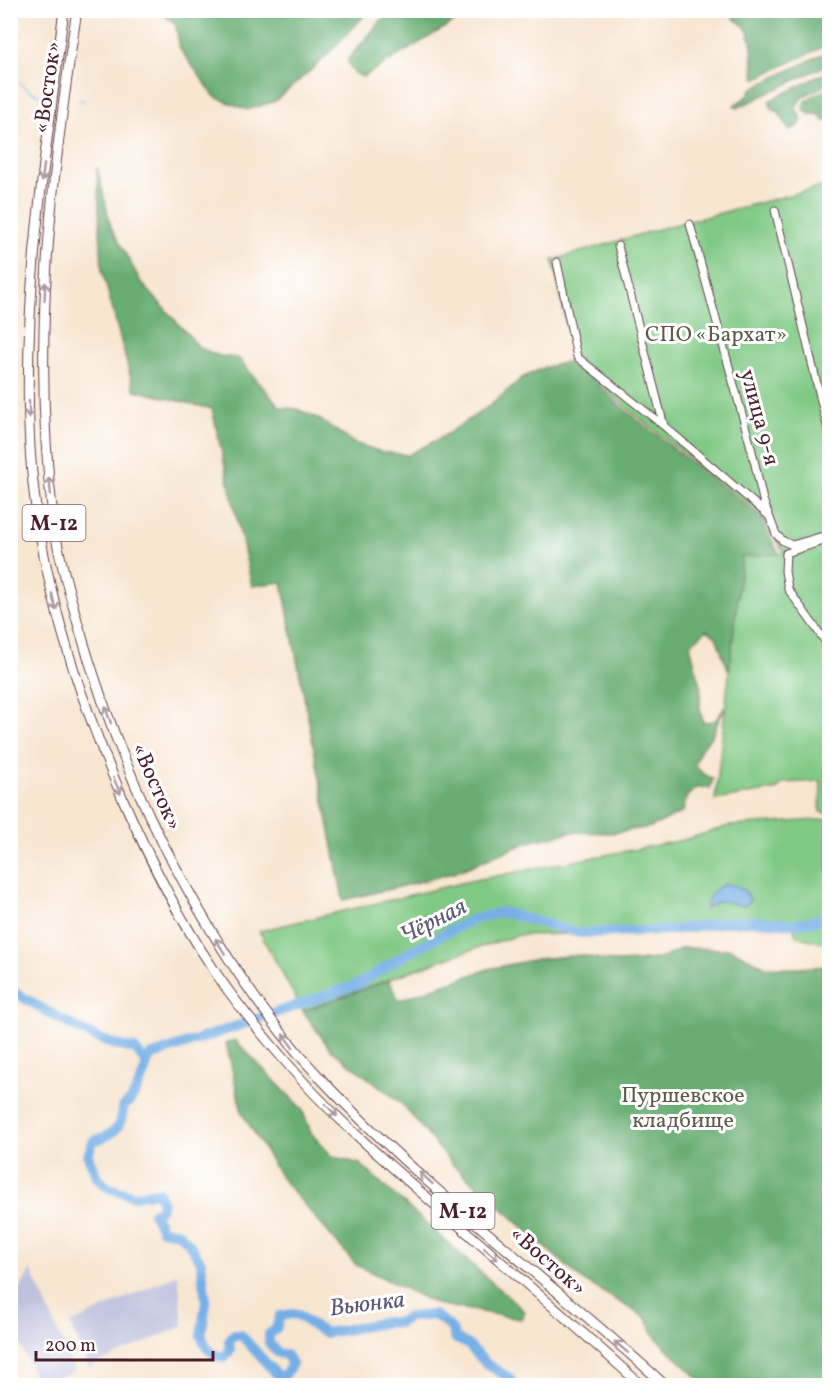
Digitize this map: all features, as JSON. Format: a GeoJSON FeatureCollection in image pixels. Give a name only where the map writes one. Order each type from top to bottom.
{"type":"FeatureCollection","features":[{"type":"Feature","properties":{"kind":"highway","name":"«Восток»"},"geometry":{"type":"LineString","coordinates":[[64,10],[36,223],[29,324],[29,426],[33,485],[41,546],[54,602],[71,664],[111,773],[159,877],[183,921],[213,969],[287,1064],[362,1140],[642,1386]]}},
{"type":"Feature","properties":{"kind":"highway","name":"«Восток»"},"geometry":{"type":"LineString","coordinates":[[77,10],[54,172],[44,307],[45,425],[56,535],[88,659],[128,771],[165,849],[200,914],[229,961],[323,1082],[395,1150],[666,1386]]}},
{"type":"Feature","properties":{"kind":"street"},"geometry":{"type":"LineString","coordinates":[[775,210],[830,438]]}},
{"type":"Feature","properties":{"kind":"street","name":"улица 9-я"},"geometry":{"type":"LineString","coordinates":[[690,224],[768,515],[776,534],[788,544],[796,544],[830,534]]}},
{"type":"Feature","properties":{"kind":"street"},"geometry":{"type":"LineString","coordinates":[[618,246],[664,426]]}},
{"type":"Feature","properties":{"kind":"street"},"geometry":{"type":"LineString","coordinates":[[557,262],[577,357],[664,426],[768,515]]}},
{"type":"Feature","properties":{"kind":"street"},"geometry":{"type":"LineString","coordinates":[[830,539],[786,553],[785,571],[788,589],[830,648]]}},
{"type":"Feature","properties":{"kind":"shaded area"},"geometry":{"type":"Polygon","coordinates":[[[31,1269],[75,1371],[40,1385],[38,1385],[11,1323],[11,1305],[31,1269]]]}},
{"type":"Feature","properties":{"kind":"shaded area"},"geometry":{"type":"Polygon","coordinates":[[[178,1274],[183,1326],[89,1367],[70,1324],[178,1274]]]}},
{"type":"Feature","properties":{"kind":"green space"},"geometry":{"type":"Polygon","coordinates":[[[161,11],[199,11],[210,15],[219,11],[369,11],[318,64],[275,101],[247,110],[215,97],[180,49],[176,26],[161,11]]]}},
{"type":"Feature","properties":{"kind":"green space"},"geometry":{"type":"Polygon","coordinates":[[[393,11],[472,11],[363,77],[352,71],[348,59],[385,16],[393,11]]]}},
{"type":"Feature","properties":{"kind":"green space"},"geometry":{"type":"Polygon","coordinates":[[[730,11],[829,11],[829,44],[755,79],[749,34],[730,11]]]}},
{"type":"Feature","properties":{"kind":"green space"},"geometry":{"type":"Polygon","coordinates":[[[829,51],[829,64],[737,108],[734,105],[748,96],[751,89],[829,51]]]}},
{"type":"Feature","properties":{"kind":"green space"},"geometry":{"type":"Polygon","coordinates":[[[829,71],[829,83],[802,97],[795,108],[802,119],[799,126],[789,130],[778,111],[772,110],[769,101],[829,71]]]}},
{"type":"Feature","properties":{"kind":"green space"},"geometry":{"type":"Polygon","coordinates":[[[829,89],[829,120],[824,121],[818,114],[809,114],[804,110],[808,99],[829,89]]]}},
{"type":"Feature","properties":{"kind":"green space"},"geometry":{"type":"Polygon","coordinates":[[[97,167],[111,227],[141,282],[200,348],[220,356],[238,358],[280,407],[297,409],[319,419],[354,443],[382,452],[408,455],[444,436],[492,404],[522,378],[543,368],[574,360],[621,407],[761,518],[779,554],[742,557],[729,672],[716,637],[707,630],[690,645],[701,689],[700,707],[703,722],[715,721],[725,707],[712,735],[700,750],[695,765],[703,774],[713,779],[710,788],[697,788],[687,796],[683,812],[651,827],[612,833],[570,832],[526,843],[456,872],[343,900],[282,582],[252,586],[212,409],[134,390],[102,270],[97,167]]]}},
{"type":"Feature","properties":{"kind":"green space","name":"СПО «Бархат»"},"geometry":{"type":"Polygon","coordinates":[[[829,185],[829,814],[820,812],[821,781],[783,783],[778,789],[715,800],[742,557],[786,553],[786,550],[783,551],[762,516],[623,405],[573,355],[553,260],[662,228],[829,185]]]}},
{"type":"Feature","properties":{"kind":"green space"},"geometry":{"type":"Polygon","coordinates":[[[829,819],[829,943],[796,936],[792,924],[718,923],[664,932],[617,930],[575,934],[519,935],[452,956],[303,1011],[259,931],[465,882],[683,840],[729,826],[829,819]]]}},
{"type":"Feature","properties":{"kind":"green space","name":"Пуршевское кладбище"},"geometry":{"type":"Polygon","coordinates":[[[682,948],[731,949],[766,967],[829,966],[829,1385],[705,1385],[656,1338],[646,1318],[581,1279],[452,1164],[402,1104],[330,1049],[303,1011],[389,980],[399,1000],[488,969],[537,959],[581,955],[615,962],[638,961],[663,958],[682,948]]]}},
{"type":"Feature","properties":{"kind":"green space"},"geometry":{"type":"Polygon","coordinates":[[[235,1040],[302,1109],[311,1133],[332,1156],[360,1164],[525,1312],[521,1319],[436,1304],[356,1265],[282,1179],[242,1113],[226,1043],[235,1040]]]}},
{"type":"Feature","properties":{"kind":"water"},"geometry":{"type":"Polygon","coordinates":[[[725,884],[740,888],[750,900],[741,906],[720,901],[705,909],[712,894],[725,884]]]}},
{"type":"Feature","properties":{"kind":"waterway"},"geometry":{"type":"LineString","coordinates":[[10,76],[30,91],[40,95]]}},
{"type":"Feature","properties":{"kind":"waterway"},"geometry":{"type":"LineString","coordinates":[[79,100],[84,101]]}},
{"type":"Feature","properties":{"kind":"waterway","name":"Вьюнка"},"geometry":{"type":"LineString","coordinates":[[512,1386],[511,1379],[488,1365],[467,1344],[456,1339],[451,1328],[434,1315],[409,1317],[398,1323],[387,1322],[326,1333],[298,1315],[280,1316],[276,1329],[269,1334],[269,1343],[278,1353],[286,1355],[292,1364],[284,1376],[277,1375],[241,1335],[233,1335],[229,1341],[230,1351],[224,1357],[215,1355],[207,1348],[201,1336],[206,1302],[201,1262],[179,1233],[162,1230],[153,1213],[160,1210],[162,1201],[158,1192],[134,1196],[109,1188],[98,1179],[88,1156],[93,1141],[106,1137],[119,1126],[123,1107],[136,1091],[150,1056],[359,984],[411,951],[471,920],[501,912],[580,933],[672,930],[726,922],[754,921],[794,924],[830,915]]}},
{"type":"Feature","properties":{"kind":"waterway"},"geometry":{"type":"LineString","coordinates":[[10,990],[88,1033],[120,1046],[135,1049],[147,1064]]}},
{"type":"Feature","properties":{"kind":"water label","name":"Чёрная"},"geometry":{"type":"Point","coordinates":[433,920]}}]}
